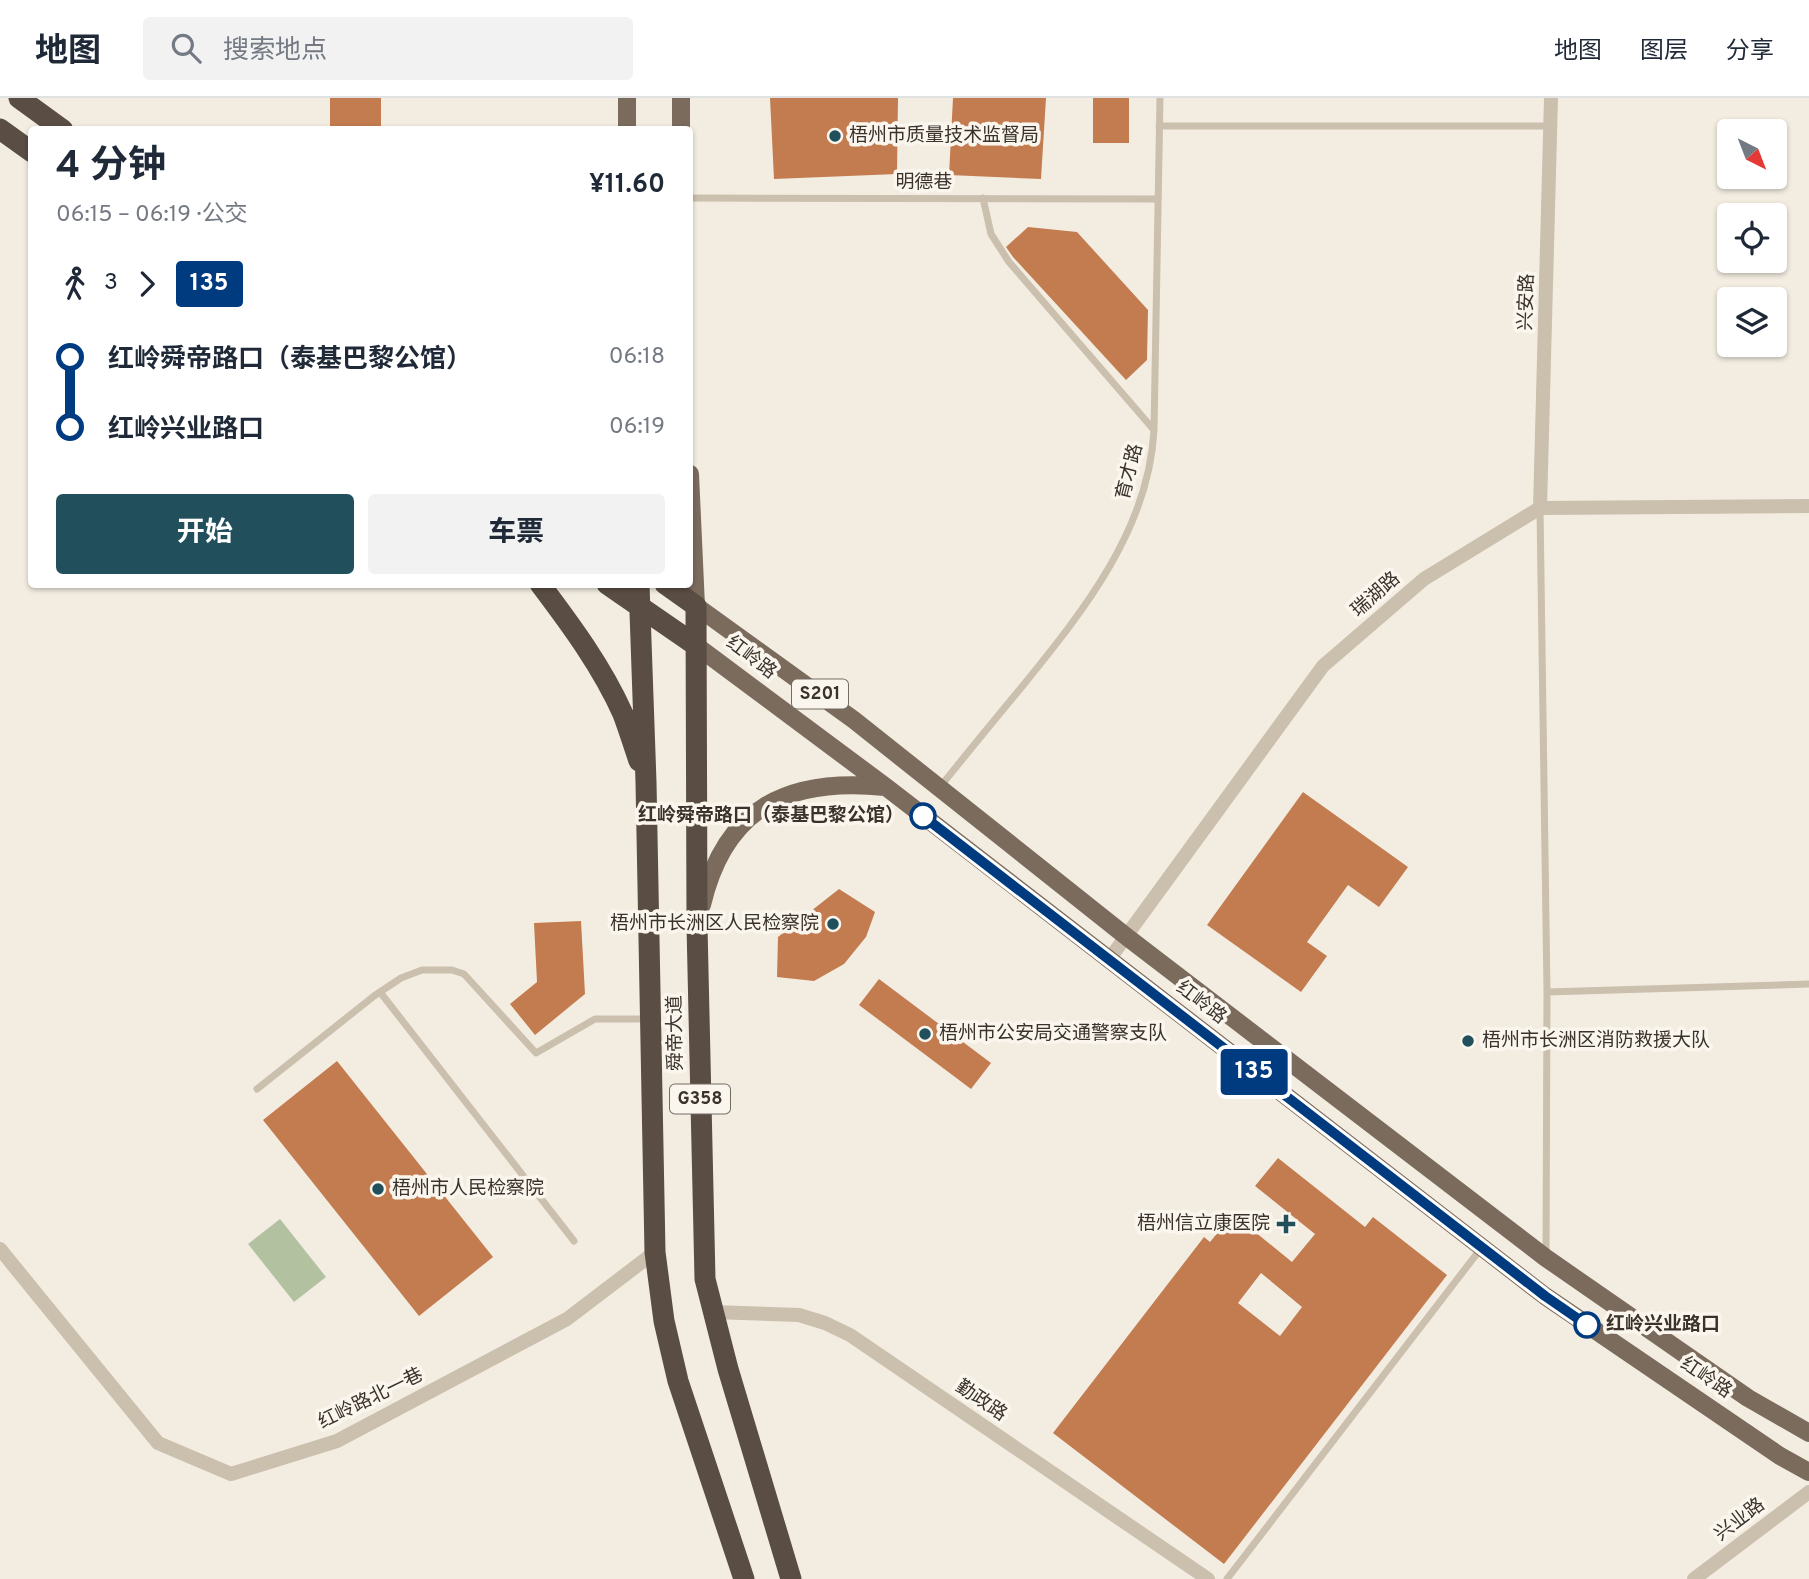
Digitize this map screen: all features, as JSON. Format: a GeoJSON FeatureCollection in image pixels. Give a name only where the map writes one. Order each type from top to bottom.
{"type":"FeatureCollection","features":[{"type":"Feature","properties":{"kind":"highway"},"geometry":{"type":"LineString","coordinates":[[19,98],[58,126]]}},
{"type":"Feature","properties":{"kind":"highway"},"geometry":{"type":"LineString","coordinates":[[0,129],[28,149]]}},
{"type":"Feature","properties":{"kind":"highway"},"geometry":{"type":"LineString","coordinates":[[543,588],[594,660],[622,713],[646,782]]}},
{"type":"Feature","properties":{"kind":"highway","name":"红岭路"},"geometry":{"type":"LineString","coordinates":[[612,588],[695,644]]}},
{"type":"Feature","properties":{"kind":"highway","name":"G358"},"geometry":{"type":"LineString","coordinates":[[638,607],[639,588]]}},
{"type":"Feature","properties":{"kind":"highway","name":"红岭路"},"geometry":{"type":"LineString","coordinates":[[671,588],[696,606]]}},
{"type":"Feature","properties":{"kind":"highway","name":"舜帝大道"},"geometry":{"type":"LineString","coordinates":[[696,606],[697,926],[705,1279],[712,1312],[791,1579]]}},
{"type":"Feature","properties":{"kind":"highway","name":"舜帝大道"},"geometry":{"type":"LineString","coordinates":[[638,607],[646,782],[655,1252],[664,1321],[678,1381],[744,1579]]}},
{"type":"Feature","properties":{"kind":"main road"},"geometry":{"type":"LineString","coordinates":[[627,98],[627,126]]}},
{"type":"Feature","properties":{"kind":"main road"},"geometry":{"type":"LineString","coordinates":[[681,98],[681,126]]}},
{"type":"Feature","properties":{"kind":"main road","name":"舜帝大道"},"geometry":{"type":"LineString","coordinates":[[693,540],[696,606]]}},
{"type":"Feature","properties":{"kind":"main road","name":"红岭路"},"geometry":{"type":"LineString","coordinates":[[696,606],[854,720],[1127,937],[1546,1258],[1748,1398],[1809,1433]]}},
{"type":"Feature","properties":{"kind":"main road","name":"红岭路"},"geometry":{"type":"LineString","coordinates":[[695,644],[886,787],[1545,1296],[1780,1456],[1809,1472]]}},
{"type":"Feature","properties":{"kind":"main road"},"geometry":{"type":"LineString","coordinates":[[697,926],[706,888],[719,858],[734,830],[750,816],[787,794],[823,786],[854,784],[886,787]]}},
{"type":"Feature","properties":{"kind":"street","name":"兴安路"},"geometry":{"type":"LineString","coordinates":[[1540,508],[1551,98]]}},
{"type":"Feature","properties":{"kind":"street"},"geometry":{"type":"LineString","coordinates":[[1540,508],[1809,506]]}},
{"type":"Feature","properties":{"kind":"street","name":"瑞湖路"},"geometry":{"type":"LineString","coordinates":[[1108,961],[1323,666],[1424,579],[1540,508]]}},
{"type":"Feature","properties":{"kind":"street","name":"红岭路北一巷"},"geometry":{"type":"LineString","coordinates":[[0,1249],[158,1443],[231,1474],[337,1441],[567,1319],[655,1252]]}},
{"type":"Feature","properties":{"kind":"street","name":"勤政路"},"geometry":{"type":"LineString","coordinates":[[712,1312],[799,1315],[850,1335],[1208,1579]]}},
{"type":"Feature","properties":{"kind":"street","name":"兴业路"},"geometry":{"type":"LineString","coordinates":[[1694,1579],[1809,1492]]}},
{"type":"Feature","properties":{"kind":"lane","name":"育才路"},"geometry":{"type":"LineString","coordinates":[[939,788],[1079,617],[1112,562],[1140,503],[1153,447],[1154,430],[1160,98]]}},
{"type":"Feature","properties":{"kind":"lane"},"geometry":{"type":"LineString","coordinates":[[1159,126],[1550,126]]}},
{"type":"Feature","properties":{"kind":"lane","name":"明德巷"},"geometry":{"type":"LineString","coordinates":[[693,198],[1158,199]]}},
{"type":"Feature","properties":{"kind":"lane"},"geometry":{"type":"LineString","coordinates":[[983,198],[991,234],[1009,262],[1154,430]]}},
{"type":"Feature","properties":{"kind":"lane"},"geometry":{"type":"LineString","coordinates":[[1540,508],[1547,992],[1546,1258]]}},
{"type":"Feature","properties":{"kind":"lane"},"geometry":{"type":"LineString","coordinates":[[257,1089],[380,992],[401,978],[422,970],[452,970],[464,974],[536,1053],[596,1020],[650,1019]]}},
{"type":"Feature","properties":{"kind":"lane"},"geometry":{"type":"LineString","coordinates":[[1547,992],[1809,984]]}},
{"type":"Feature","properties":{"kind":"lane"},"geometry":{"type":"LineString","coordinates":[[380,992],[574,1241]]}},
{"type":"Feature","properties":{"kind":"lane"},"geometry":{"type":"LineString","coordinates":[[1227,1579],[1483,1247]]}},
{"type":"Feature","properties":{"kind":"green space"},"geometry":{"type":"Polygon","coordinates":[[[280,1219],[326,1277],[294,1302],[248,1244],[280,1219]]]}},
{"type":"Feature","properties":{"kind":"building"},"geometry":{"type":"Polygon","coordinates":[[[330,98],[381,98],[381,126],[330,126],[330,98]]]}},
{"type":"Feature","properties":{"kind":"building","name":"梧州市质量技术监督局"},"geometry":{"type":"Polygon","coordinates":[[[770,98],[898,98],[897,174],[774,179],[770,98]]]}},
{"type":"Feature","properties":{"kind":"building"},"geometry":{"type":"Polygon","coordinates":[[[953,98],[1046,98],[1041,179],[949,175],[953,98]]]}},
{"type":"Feature","properties":{"kind":"building"},"geometry":{"type":"Polygon","coordinates":[[[1093,98],[1129,98],[1129,143],[1093,143],[1093,98]]]}},
{"type":"Feature","properties":{"kind":"building"},"geometry":{"type":"Polygon","coordinates":[[[1028,227],[1077,232],[1148,310],[1147,360],[1126,380],[1006,247],[1028,227]]]}},
{"type":"Feature","properties":{"kind":"building"},"geometry":{"type":"Polygon","coordinates":[[[1303,792],[1408,867],[1379,907],[1348,885],[1307,942],[1327,956],[1301,992],[1207,925],[1303,792]]]}},
{"type":"Feature","properties":{"kind":"building","name":"梧州市长洲区人民检察院"},"geometry":{"type":"Polygon","coordinates":[[[839,889],[875,912],[866,937],[844,964],[814,981],[777,977],[778,937],[839,889]]]}},
{"type":"Feature","properties":{"kind":"building"},"geometry":{"type":"Polygon","coordinates":[[[581,921],[585,994],[535,1035],[510,1004],[537,982],[534,923],[581,921]]]}},
{"type":"Feature","properties":{"kind":"building","name":"梧州市公安局交通警察支队"},"geometry":{"type":"Polygon","coordinates":[[[879,979],[991,1063],[971,1089],[859,1005],[879,979]]]}},
{"type":"Feature","properties":{"kind":"building","name":"梧州市人民检察院"},"geometry":{"type":"Polygon","coordinates":[[[337,1061],[493,1257],[419,1316],[263,1120],[337,1061]]]}},
{"type":"Feature","properties":{"kind":"building"},"geometry":{"type":"Polygon","coordinates":[[[1278,1158],[1365,1227],[1373,1217],[1447,1275],[1224,1564],[1053,1433],[1204,1237],[1210,1242],[1233,1214],[1292,1262],[1315,1234],[1255,1186],[1278,1158]],[[1261,1273],[1238,1303],[1280,1336],[1302,1307],[1261,1273]]]}},
{"type":"Feature","properties":{"kind":"bus line","name":"135"},"geometry":{"type":"LineString","coordinates":[[923,816],[1545,1296],[1587,1325]]}},
{"type":"Feature","properties":{"kind":"place","name":"梧州市质量技术监督局"},"geometry":{"type":"Point","coordinates":[835,136]}},
{"type":"Feature","properties":{"kind":"place","name":"红岭舜帝路口（泰基巴黎公馆）"},"geometry":{"type":"Point","coordinates":[923,816]}},
{"type":"Feature","properties":{"kind":"place","name":"梧州市长洲区人民检察院"},"geometry":{"type":"Point","coordinates":[833,924]}},
{"type":"Feature","properties":{"kind":"place","name":"梧州市公安局交通警察支队"},"geometry":{"type":"Point","coordinates":[925,1034]}},
{"type":"Feature","properties":{"kind":"place","name":"梧州市长洲区消防救援大队"},"geometry":{"type":"Point","coordinates":[1468,1041]}},
{"type":"Feature","properties":{"kind":"place","name":"梧州市人民检察院"},"geometry":{"type":"Point","coordinates":[378,1189]}},
{"type":"Feature","properties":{"kind":"place","name":"梧州信立康医院"},"geometry":{"type":"Point","coordinates":[1286,1224]}},
{"type":"Feature","properties":{"kind":"place","name":"红岭兴业路口"},"geometry":{"type":"Point","coordinates":[1587,1325]}}]}
